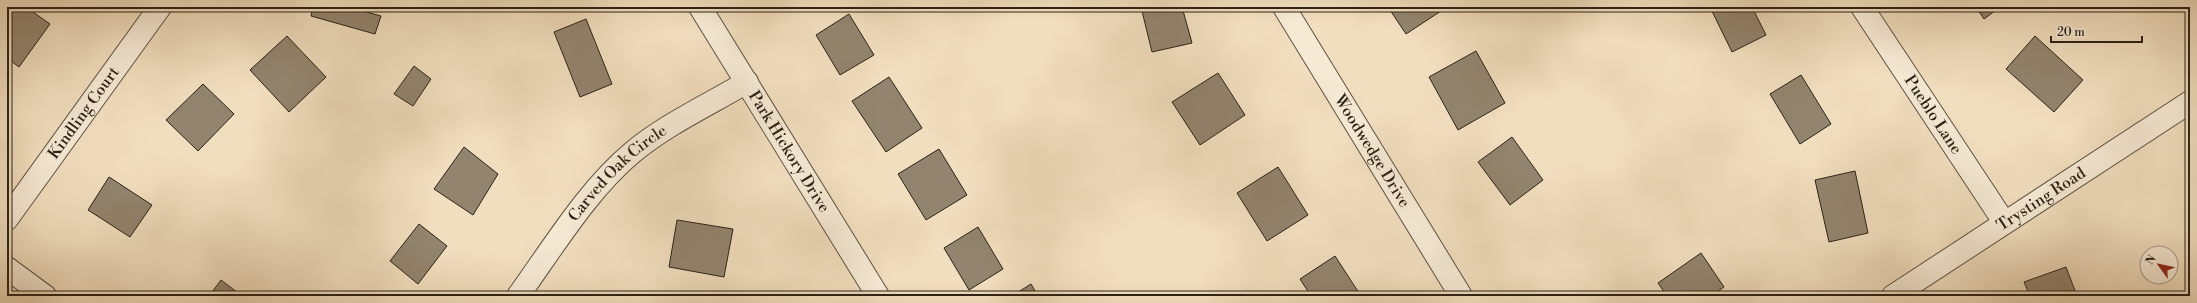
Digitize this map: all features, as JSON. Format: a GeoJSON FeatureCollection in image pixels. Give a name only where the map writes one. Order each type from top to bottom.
{"type":"FeatureCollection","features":[{"type":"Feature","properties":{"kind":"street","name":"Kindling Court"},"geometry":{"type":"LineString","coordinates":[[7,219],[160,7]]}},
{"type":"Feature","properties":{"kind":"street","name":"Park Hickory Drive"},"geometry":{"type":"LineString","coordinates":[[700,7],[878,296]]}},
{"type":"Feature","properties":{"kind":"street","name":"Woodwedge Drive"},"geometry":{"type":"LineString","coordinates":[[1284,7],[1461,296]]}},
{"type":"Feature","properties":{"kind":"street","name":"Pueblo Lane"},"geometry":{"type":"LineString","coordinates":[[1862,7],[2004,222]]}},
{"type":"Feature","properties":{"kind":"street","name":"Carved Oak Circle"},"geometry":{"type":"LineString","coordinates":[[518,296],[597,188],[634,151],[660,133],[747,82]]}},
{"type":"Feature","properties":{"kind":"street","name":"Trysting Road"},"geometry":{"type":"LineString","coordinates":[[1893,296],[2004,222],[2190,102]]}},
{"type":"Feature","properties":{"kind":"street"},"geometry":{"type":"LineString","coordinates":[[7,268],[45,296]]}},
{"type":"Feature","properties":{"kind":"building"},"geometry":{"type":"Polygon","coordinates":[[[7,7],[26,7],[50,24],[19,67],[7,58],[7,7]]]}},
{"type":"Feature","properties":{"kind":"building"},"geometry":{"type":"Polygon","coordinates":[[[313,7],[357,7],[356,9],[381,16],[375,34],[311,16],[313,7]]]}},
{"type":"Feature","properties":{"kind":"building"},"geometry":{"type":"Polygon","coordinates":[[[1141,7],[1182,7],[1192,43],[1152,52],[1141,7]]]}},
{"type":"Feature","properties":{"kind":"building"},"geometry":{"type":"Polygon","coordinates":[[[1388,7],[1439,7],[1441,11],[1406,34],[1388,7]]]}},
{"type":"Feature","properties":{"kind":"building"},"geometry":{"type":"Polygon","coordinates":[[[1710,7],[1752,7],[1766,35],[1732,52],[1710,7]]]}},
{"type":"Feature","properties":{"kind":"building"},"geometry":{"type":"Polygon","coordinates":[[[1976,7],[2000,7],[1984,19],[1976,7]]]}},
{"type":"Feature","properties":{"kind":"building"},"geometry":{"type":"Polygon","coordinates":[[[849,14],[874,55],[840,75],[816,35],[849,14]]]}},
{"type":"Feature","properties":{"kind":"building"},"geometry":{"type":"Polygon","coordinates":[[[586,19],[612,84],[580,97],[554,32],[586,19]]]}},
{"type":"Feature","properties":{"kind":"building"},"geometry":{"type":"Polygon","coordinates":[[[287,36],[326,77],[289,112],[250,70],[287,36]]]}},
{"type":"Feature","properties":{"kind":"building"},"geometry":{"type":"Polygon","coordinates":[[[2035,36],[2083,80],[2054,112],[2006,69],[2035,36]]]}},
{"type":"Feature","properties":{"kind":"building"},"geometry":{"type":"Polygon","coordinates":[[[1476,51],[1505,103],[1458,130],[1429,77],[1476,51]]]}},
{"type":"Feature","properties":{"kind":"building"},"geometry":{"type":"Polygon","coordinates":[[[414,66],[431,79],[413,106],[394,94],[414,66]]]}},
{"type":"Feature","properties":{"kind":"building"},"geometry":{"type":"Polygon","coordinates":[[[1218,73],[1245,115],[1200,145],[1172,102],[1218,73]]]}},
{"type":"Feature","properties":{"kind":"building"},"geometry":{"type":"Polygon","coordinates":[[[1801,75],[1831,124],[1800,144],[1770,94],[1801,75]]]}},
{"type":"Feature","properties":{"kind":"building"},"geometry":{"type":"Polygon","coordinates":[[[889,77],[922,128],[886,152],[852,101],[889,77]]]}},
{"type":"Feature","properties":{"kind":"building"},"geometry":{"type":"Polygon","coordinates":[[[203,84],[234,114],[198,151],[166,120],[203,84]]]}},
{"type":"Feature","properties":{"kind":"building"},"geometry":{"type":"Polygon","coordinates":[[[1512,137],[1543,180],[1510,205],[1478,162],[1512,137]]]}},
{"type":"Feature","properties":{"kind":"building"},"geometry":{"type":"Polygon","coordinates":[[[464,147],[498,174],[473,215],[434,189],[464,147]]]}},
{"type":"Feature","properties":{"kind":"building"},"geometry":{"type":"Polygon","coordinates":[[[939,149],[967,195],[926,220],[898,174],[939,149]]]}},
{"type":"Feature","properties":{"kind":"building"},"geometry":{"type":"Polygon","coordinates":[[[1278,167],[1308,215],[1267,241],[1237,193],[1278,167]]]}},
{"type":"Feature","properties":{"kind":"building"},"geometry":{"type":"Polygon","coordinates":[[[1855,171],[1868,233],[1829,242],[1815,180],[1855,171]]]}},
{"type":"Feature","properties":{"kind":"building"},"geometry":{"type":"Polygon","coordinates":[[[109,177],[152,205],[130,237],[88,210],[109,177]]]}},
{"type":"Feature","properties":{"kind":"building"},"geometry":{"type":"Polygon","coordinates":[[[677,220],[733,229],[724,277],[669,267],[677,220]]]}},
{"type":"Feature","properties":{"kind":"building"},"geometry":{"type":"Polygon","coordinates":[[[419,224],[447,246],[418,284],[390,261],[419,224]]]}},
{"type":"Feature","properties":{"kind":"building"},"geometry":{"type":"Polygon","coordinates":[[[978,227],[1003,269],[969,290],[944,248],[978,227]]]}},
{"type":"Feature","properties":{"kind":"building"},"geometry":{"type":"Polygon","coordinates":[[[1701,253],[1724,287],[1711,296],[1667,296],[1658,283],[1701,253]]]}},
{"type":"Feature","properties":{"kind":"building"},"geometry":{"type":"Polygon","coordinates":[[[1335,256],[1361,296],[1311,296],[1300,279],[1335,256]]]}},
{"type":"Feature","properties":{"kind":"building"},"geometry":{"type":"Polygon","coordinates":[[[2066,267],[2077,296],[2030,296],[2024,282],[2066,267]]]}},
{"type":"Feature","properties":{"kind":"building"},"geometry":{"type":"Polygon","coordinates":[[[221,280],[242,296],[209,296],[221,280]]]}},
{"type":"Feature","properties":{"kind":"building"},"geometry":{"type":"Polygon","coordinates":[[[1031,284],[1038,296],[1012,296],[1031,284]]]}}]}
